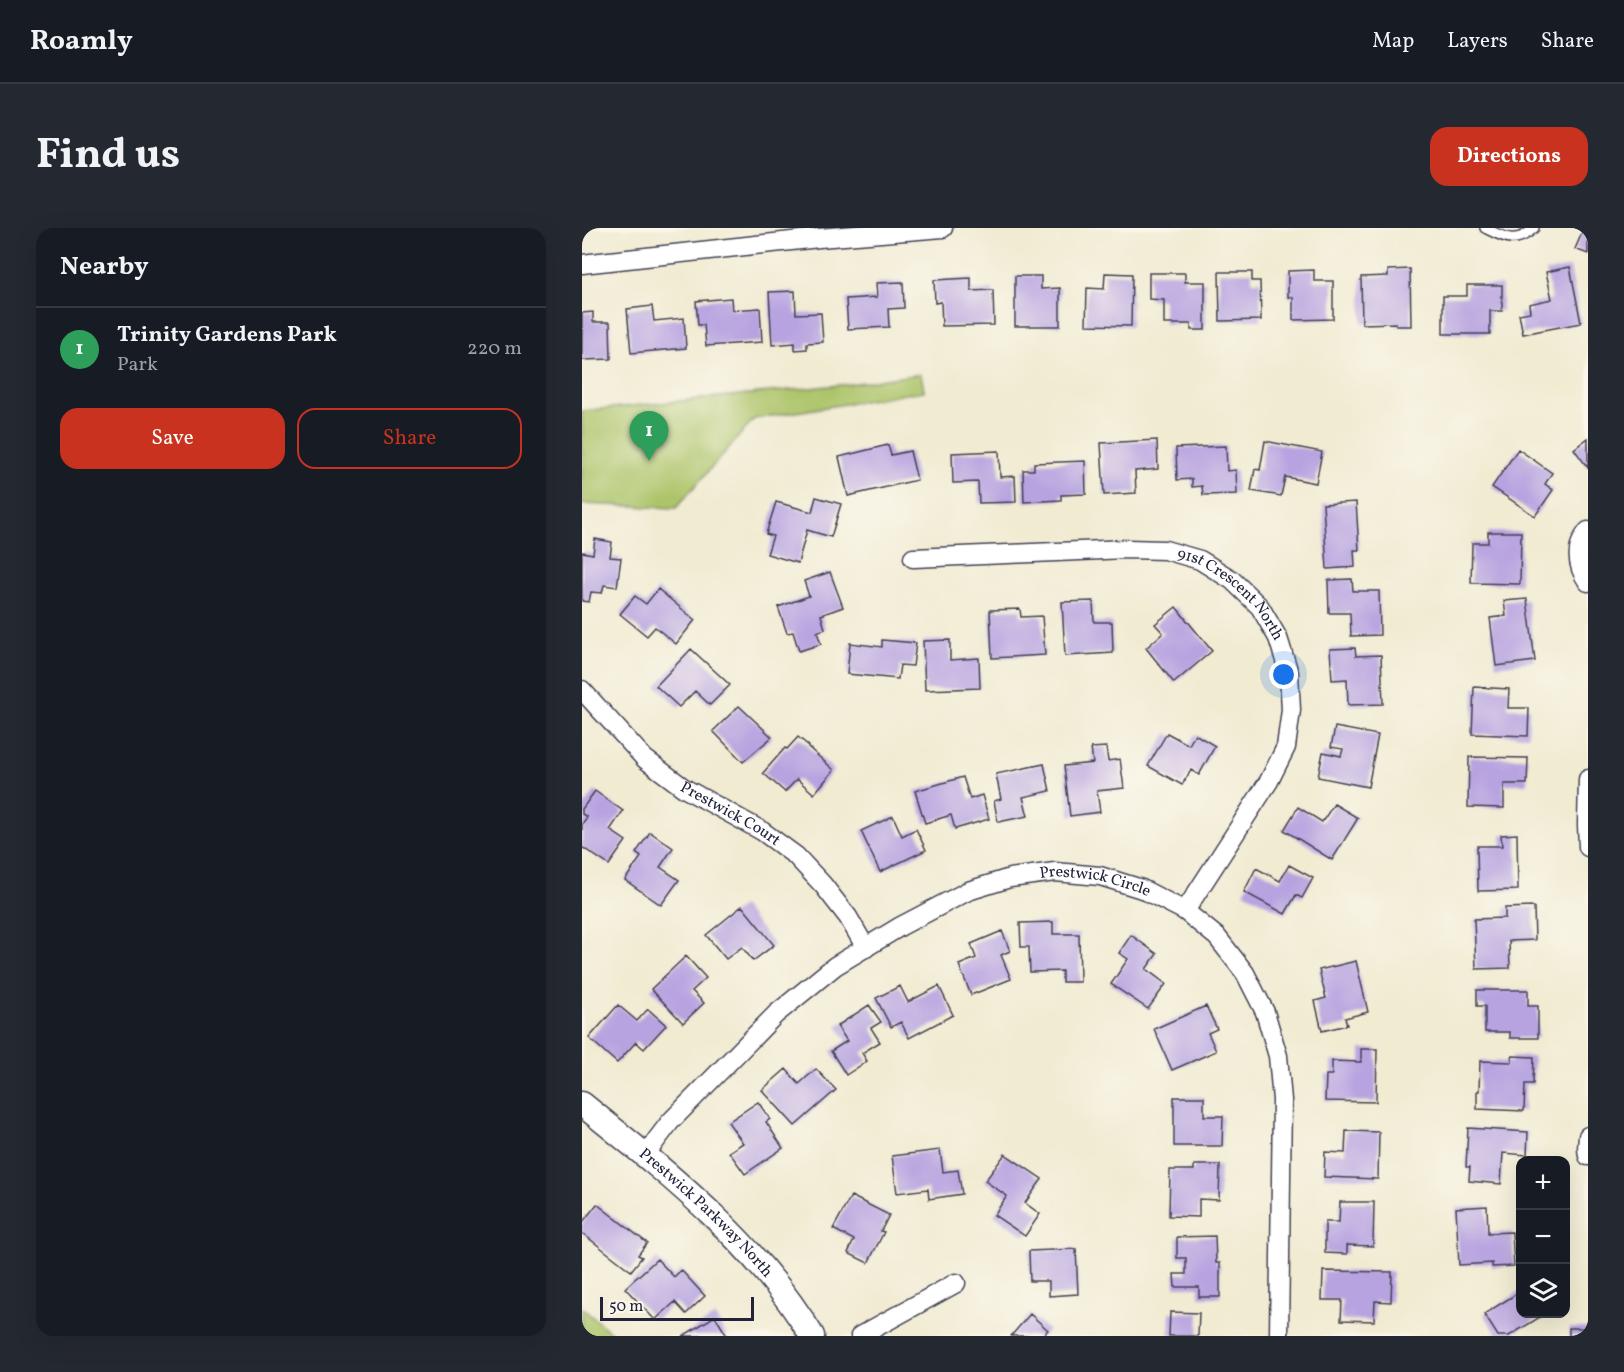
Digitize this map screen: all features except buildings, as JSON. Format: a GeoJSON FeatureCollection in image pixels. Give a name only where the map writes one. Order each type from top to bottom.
{"type":"FeatureCollection","features":[{"type":"Feature","properties":{"kind":"street"},"geometry":{"type":"LineString","coordinates":[[582,264],[819,237],[943,228]]}},
{"type":"Feature","properties":{"kind":"street"},"geometry":{"type":"LineString","coordinates":[[1588,531],[1580,542],[1578,558],[1582,573],[1588,582]]}},
{"type":"Feature","properties":{"kind":"street","name":"91st Crescent North"},"geometry":{"type":"LineString","coordinates":[[913,558],[1128,549],[1165,550],[1200,560],[1232,580],[1260,607],[1278,638],[1289,673],[1291,710],[1286,747],[1269,781],[1185,911]]}},
{"type":"Feature","properties":{"kind":"street","name":"Prestwick Court"},"geometry":{"type":"LineString","coordinates":[[582,690],[645,759],[684,788],[762,831],[795,856],[823,885],[848,917],[866,948]]}},
{"type":"Feature","properties":{"kind":"street"},"geometry":{"type":"LineString","coordinates":[[1588,779],[1588,847]]}},
{"type":"Feature","properties":{"kind":"street","name":"Prestwick Circle"},"geometry":{"type":"LineString","coordinates":[[645,1155],[670,1122],[776,1014],[836,966],[901,926],[968,891],[1010,878],[1055,872],[1100,876],[1142,889],[1185,911],[1217,938],[1245,973],[1265,1012],[1278,1056],[1282,1100],[1279,1336]]}},
{"type":"Feature","properties":{"kind":"street","name":"Prestwick Parkway North"},"geometry":{"type":"LineString","coordinates":[[582,1104],[645,1155],[752,1254],[784,1293],[812,1336]]}},
{"type":"Feature","properties":{"kind":"street"},"geometry":{"type":"LineString","coordinates":[[1588,1136],[1588,1156]]}},
{"type":"Feature","properties":{"kind":"street"},"geometry":{"type":"LineString","coordinates":[[860,1336],[956,1283]]}},
{"type":"Feature","properties":{"kind":"lane"},"geometry":{"type":"LineString","coordinates":[[1485,228],[1506,239],[1520,238],[1534,228]]}},
{"type":"Feature","properties":{"kind":"green space"},"geometry":{"type":"Polygon","coordinates":[[[921,374],[924,391],[754,419],[676,508],[582,504],[582,411],[849,384],[921,374]]]}},
{"type":"Feature","properties":{"kind":"green space"},"geometry":{"type":"Polygon","coordinates":[[[582,1308],[615,1336],[582,1336],[582,1308]]]}},
{"type":"Feature","properties":{"kind":"place","name":"Trinity Gardens Park"},"geometry":{"type":"Point","coordinates":[649,461]}}]}
